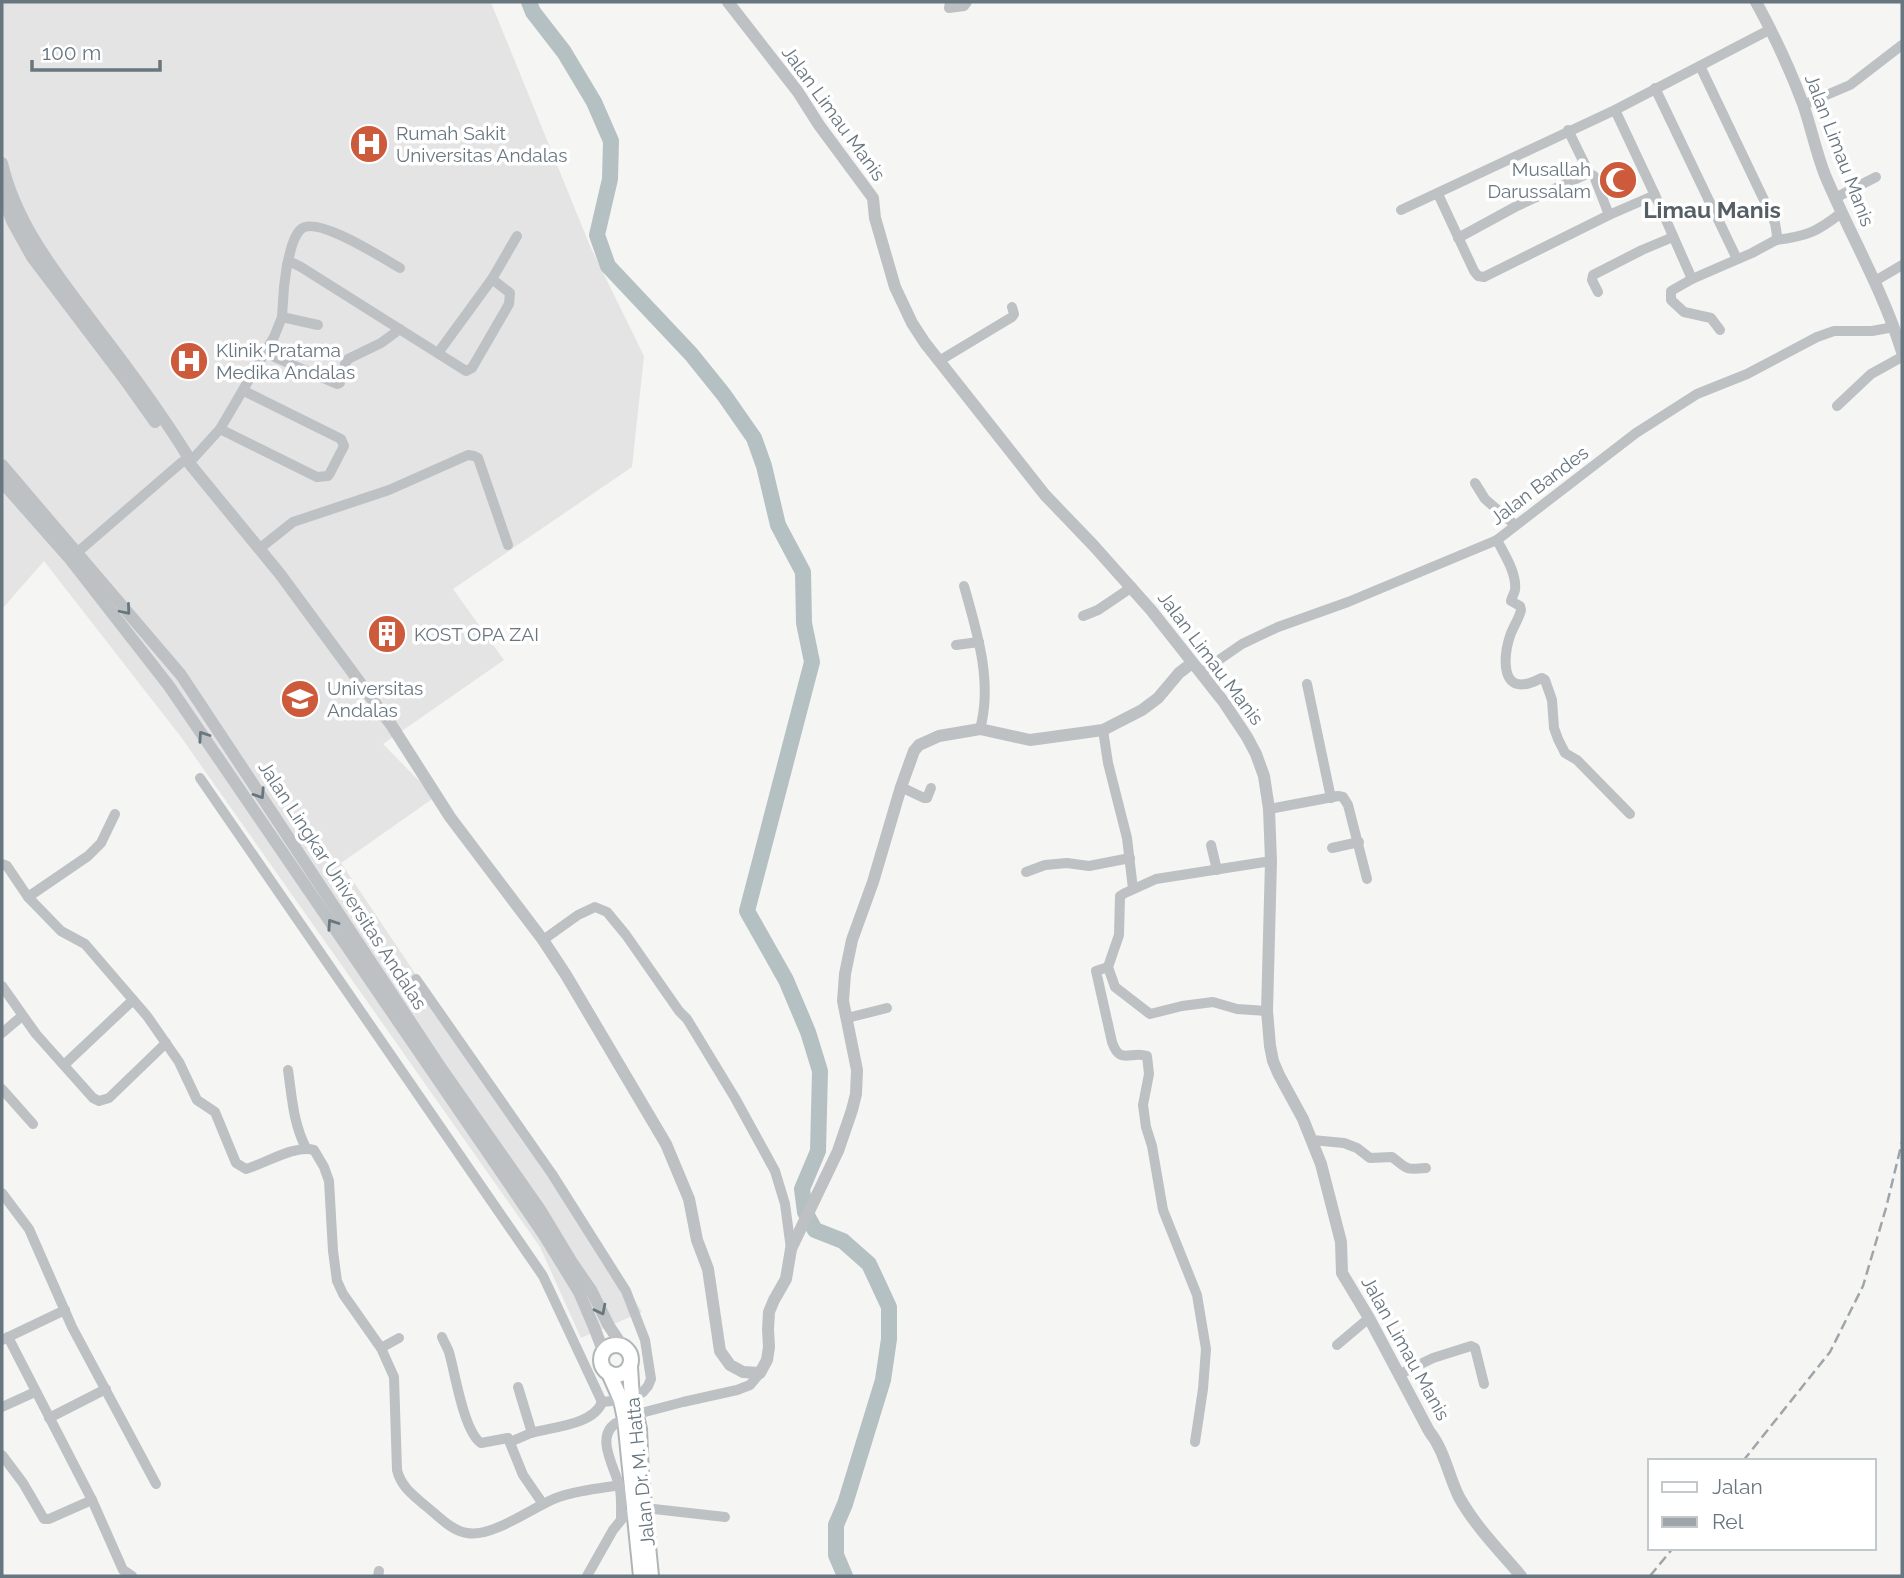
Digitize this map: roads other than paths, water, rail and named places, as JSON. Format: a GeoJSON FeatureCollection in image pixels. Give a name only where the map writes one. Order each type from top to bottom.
{"type":"FeatureCollection","features":[{"type":"Feature","properties":{"kind":"main road"},"geometry":{"type":"LineString","coordinates":[[610,1347],[623,1347],[630,1353],[630,1367],[620,1375],[609,1373],[602,1364],[604,1353],[610,1347]]}},
{"type":"Feature","properties":{"kind":"main road","name":"Jalan Dr. M. Hatta"},"geometry":{"type":"LineString","coordinates":[[630,1367],[625,1419],[651,1576]]}},
{"type":"Feature","properties":{"kind":"main road","name":"Jalan Dr. M. Hatta"},"geometry":{"type":"LineString","coordinates":[[609,1373],[627,1399]]}},
{"type":"Feature","properties":{"kind":"main road","name":"Jalan Dr. M. Hatta"},"geometry":{"type":"LineString","coordinates":[[639,1508],[641,1576]]}},
{"type":"Feature","properties":{"kind":"street","name":"Jalan Limau Manis"},"geometry":{"type":"LineString","coordinates":[[728,2],[798,92],[873,198],[875,218],[901,302],[925,343],[1045,495],[1132,587],[1223,701],[1256,754],[1264,776],[1269,809],[1271,861],[1267,1011],[1273,1061],[1312,1140],[1326,1182],[1341,1242],[1342,1273],[1441,1451],[1460,1498],[1521,1576]]}},
{"type":"Feature","properties":{"kind":"street"},"geometry":{"type":"LineString","coordinates":[[950,2],[949,8],[964,6],[967,2]]}},
{"type":"Feature","properties":{"kind":"street","name":"Jalan Limau Manis"},"geometry":{"type":"LineString","coordinates":[[1756,2],[1771,29],[1803,105],[1824,173],[1856,247],[1875,281],[1902,352]]}},
{"type":"Feature","properties":{"kind":"street"},"geometry":{"type":"LineString","coordinates":[[1401,210],[1615,110],[1771,29]]}},
{"type":"Feature","properties":{"kind":"street"},"geometry":{"type":"LineString","coordinates":[[1803,105],[1850,85],[1902,45]]}},
{"type":"Feature","properties":{"kind":"street"},"geometry":{"type":"LineString","coordinates":[[1700,66],[1775,223],[1776,240]]}},
{"type":"Feature","properties":{"kind":"street"},"geometry":{"type":"LineString","coordinates":[[1655,88],[1737,259]]}},
{"type":"Feature","properties":{"kind":"street"},"geometry":{"type":"LineString","coordinates":[[1615,110],[1692,279]]}},
{"type":"Feature","properties":{"kind":"street"},"geometry":{"type":"LineString","coordinates":[[1568,130],[1589,173],[1594,176],[1609,215]]}},
{"type":"Feature","properties":{"kind":"street"},"geometry":{"type":"LineString","coordinates":[[2,163],[21,226]]}},
{"type":"Feature","properties":{"kind":"street"},"geometry":{"type":"LineString","coordinates":[[1458,238],[1515,207],[1589,173]]}},
{"type":"Feature","properties":{"kind":"street"},"geometry":{"type":"LineString","coordinates":[[1835,198],[1876,177]]}},
{"type":"Feature","properties":{"kind":"street"},"geometry":{"type":"LineString","coordinates":[[2,194],[82,316],[124,363],[186,460],[280,574],[392,726],[450,817],[543,940],[566,975],[666,1144],[689,1199],[697,1240],[708,1269],[720,1351],[730,1365],[743,1372],[760,1373]]}},
{"type":"Feature","properties":{"kind":"street"},"geometry":{"type":"LineString","coordinates":[[1438,194],[1478,276],[1484,277],[1655,195]]}},
{"type":"Feature","properties":{"kind":"street"},"geometry":{"type":"LineString","coordinates":[[1720,330],[1711,318],[1684,312],[1671,299],[1671,291],[1776,240],[1802,237],[1816,231],[1842,213]]}},
{"type":"Feature","properties":{"kind":"street"},"geometry":{"type":"LineString","coordinates":[[73,556],[220,429],[265,353],[282,317],[287,265],[291,247],[300,230],[306,226],[316,226],[350,239],[400,268]]}},
{"type":"Feature","properties":{"kind":"street"},"geometry":{"type":"LineString","coordinates":[[438,353],[492,279],[517,236]]}},
{"type":"Feature","properties":{"kind":"street"},"geometry":{"type":"LineString","coordinates":[[1598,292],[1592,280],[1593,275],[1673,237]]}},
{"type":"Feature","properties":{"kind":"street"},"geometry":{"type":"LineString","coordinates":[[287,265],[293,263],[301,267],[466,371],[472,368],[509,304],[510,293],[492,279]]}},
{"type":"Feature","properties":{"kind":"street"},"geometry":{"type":"LineString","coordinates":[[1875,281],[1902,265]]}},
{"type":"Feature","properties":{"kind":"street"},"geometry":{"type":"LineString","coordinates":[[939,361],[1012,317],[1013,307]]}},
{"type":"Feature","properties":{"kind":"street"},"geometry":{"type":"LineString","coordinates":[[282,317],[318,325]]}},
{"type":"Feature","properties":{"kind":"street","name":"Jalan Bandes"},"geometry":{"type":"LineString","coordinates":[[1196,668],[1278,627],[1497,540],[1636,433],[1697,394],[1747,374],[1817,337],[1834,331],[1872,331],[1894,327]]}},
{"type":"Feature","properties":{"kind":"street"},"geometry":{"type":"LineString","coordinates":[[265,353],[337,384],[340,383],[348,359],[381,343],[400,328]]}},
{"type":"Feature","properties":{"kind":"street"},"geometry":{"type":"LineString","coordinates":[[1837,406],[1871,374],[1902,357]]}},
{"type":"Feature","properties":{"kind":"street"},"geometry":{"type":"LineString","coordinates":[[220,429],[317,477],[328,476],[330,473],[344,446],[341,439],[243,391]]}},
{"type":"Feature","properties":{"kind":"street"},"geometry":{"type":"LineString","coordinates":[[259,549],[293,523],[389,490],[468,456],[478,458],[508,545]]}},
{"type":"Feature","properties":{"kind":"street","name":"Jalan Lingkar Universitas Andalas"},"geometry":{"type":"LineString","coordinates":[[2,465],[169,686],[536,1223],[579,1292],[604,1353]]}},
{"type":"Feature","properties":{"kind":"street","name":"Jalan Lingkar Universitas Andalas"},"geometry":{"type":"LineString","coordinates":[[2,482],[181,675],[441,1068],[541,1211],[623,1347]]}},
{"type":"Feature","properties":{"kind":"street"},"geometry":{"type":"LineString","coordinates":[[1475,483],[1485,499],[1515,525]]}},
{"type":"Feature","properties":{"kind":"street"},"geometry":{"type":"LineString","coordinates":[[1497,540],[1511,568],[1515,588],[1511,601],[1520,606],[1521,610],[1510,636],[1504,668],[1507,675],[1518,684],[1542,678],[1545,680],[1552,700],[1555,728],[1565,752],[1577,760],[1630,814]]}},
{"type":"Feature","properties":{"kind":"street"},"geometry":{"type":"LineString","coordinates":[[964,586],[979,642],[986,731]]}},
{"type":"Feature","properties":{"kind":"street"},"geometry":{"type":"LineString","coordinates":[[1083,616],[1098,610],[1132,587]]}},
{"type":"Feature","properties":{"kind":"street"},"geometry":{"type":"LineString","coordinates":[[956,645],[979,642]]}},
{"type":"Feature","properties":{"kind":"street"},"geometry":{"type":"LineString","coordinates":[[791,1249],[838,1151],[856,1094],[857,1070],[842,992],[852,940],[914,751],[919,745],[939,736],[986,731],[1030,740],[1103,730],[1142,710],[1158,698],[1179,673],[1196,668]]}},
{"type":"Feature","properties":{"kind":"street"},"geometry":{"type":"LineString","coordinates":[[1307,684],[1331,798]]}},
{"type":"Feature","properties":{"kind":"street"},"geometry":{"type":"LineString","coordinates":[[1103,730],[1108,763],[1125,828],[1133,889]]}},
{"type":"Feature","properties":{"kind":"street"},"geometry":{"type":"LineString","coordinates":[[200,778],[543,1276],[602,1402],[594,1414],[583,1419],[510,1442]]}},
{"type":"Feature","properties":{"kind":"street"},"geometry":{"type":"LineString","coordinates":[[901,787],[924,799],[931,788]]}},
{"type":"Feature","properties":{"kind":"street"},"geometry":{"type":"LineString","coordinates":[[1269,809],[1339,796],[1346,800],[1367,879]]}},
{"type":"Feature","properties":{"kind":"street"},"geometry":{"type":"LineString","coordinates":[[28,897],[88,856],[101,843],[115,814]]}},
{"type":"Feature","properties":{"kind":"street"},"geometry":{"type":"LineString","coordinates":[[1332,848],[1359,842]]}},
{"type":"Feature","properties":{"kind":"street"},"geometry":{"type":"LineString","coordinates":[[1211,845],[1217,870]]}},
{"type":"Feature","properties":{"kind":"street"},"geometry":{"type":"LineString","coordinates":[[1026,872],[1045,865],[1067,863],[1089,866],[1130,858]]}},
{"type":"Feature","properties":{"kind":"street"},"geometry":{"type":"LineString","coordinates":[[1267,1011],[1237,1009],[1213,1002],[1150,1014],[1115,987],[1108,967],[1119,935],[1120,897],[1156,879],[1271,861]]}},
{"type":"Feature","properties":{"kind":"street"},"geometry":{"type":"LineString","coordinates":[[2,864],[28,897],[61,931],[85,944],[133,1000],[179,1062],[197,1100],[215,1112],[239,1167],[246,1169],[306,1148],[314,1150],[329,1181],[337,1281],[343,1294],[381,1348],[394,1377],[397,1470],[407,1491],[457,1530],[471,1534],[489,1530],[569,1494],[619,1485]]}},
{"type":"Feature","properties":{"kind":"street"},"geometry":{"type":"LineString","coordinates":[[543,940],[578,915],[595,908],[607,912],[694,1029],[775,1171],[785,1204],[791,1249],[786,1279],[769,1312],[769,1347],[767,1360],[760,1373],[750,1385],[737,1390],[645,1412]]}},
{"type":"Feature","properties":{"kind":"street"},"geometry":{"type":"LineString","coordinates":[[1108,967],[1096,971],[1112,1042],[1119,1054],[1147,1056],[1149,1073],[1143,1105],[1163,1210],[1197,1295],[1206,1349],[1195,1442]]}},
{"type":"Feature","properties":{"kind":"street"},"geometry":{"type":"LineString","coordinates":[[416,979],[552,1174],[626,1291],[645,1340],[650,1379],[643,1392],[627,1399],[602,1402]]}},
{"type":"Feature","properties":{"kind":"street"},"geometry":{"type":"LineString","coordinates":[[2,986],[22,1016],[93,1098],[103,1101],[110,1098],[166,1044]]}},
{"type":"Feature","properties":{"kind":"street"},"geometry":{"type":"LineString","coordinates":[[64,1065],[133,1000]]}},
{"type":"Feature","properties":{"kind":"street"},"geometry":{"type":"LineString","coordinates":[[847,1018],[887,1008]]}},
{"type":"Feature","properties":{"kind":"street"},"geometry":{"type":"LineString","coordinates":[[2,1033],[22,1016]]}},
{"type":"Feature","properties":{"kind":"street"},"geometry":{"type":"LineString","coordinates":[[288,1070],[293,1110],[299,1135],[306,1148]]}},
{"type":"Feature","properties":{"kind":"street"},"geometry":{"type":"LineString","coordinates":[[2,1089],[33,1124]]}},
{"type":"Feature","properties":{"kind":"street"},"geometry":{"type":"LineString","coordinates":[[1312,1140],[1344,1143],[1370,1158],[1392,1157],[1411,1170],[1426,1168]]}},
{"type":"Feature","properties":{"kind":"street"},"geometry":{"type":"LineString","coordinates":[[2,1193],[29,1229],[72,1327],[156,1484]]}},
{"type":"Feature","properties":{"kind":"street"},"geometry":{"type":"LineString","coordinates":[[65,1310],[5,1338],[92,1500],[123,1570],[132,1576]]}},
{"type":"Feature","properties":{"kind":"street"},"geometry":{"type":"LineString","coordinates":[[1337,1345],[1369,1318]]}},
{"type":"Feature","properties":{"kind":"street"},"geometry":{"type":"LineString","coordinates":[[442,1337],[473,1436],[481,1443],[508,1438],[523,1475],[543,1504]]}},
{"type":"Feature","properties":{"kind":"street"},"geometry":{"type":"LineString","coordinates":[[381,1348],[398,1338]]}},
{"type":"Feature","properties":{"kind":"street"},"geometry":{"type":"LineString","coordinates":[[1399,1374],[1433,1358],[1471,1346],[1475,1348],[1484,1384]]}},
{"type":"Feature","properties":{"kind":"street"},"geometry":{"type":"LineString","coordinates":[[518,1387],[532,1433]]}},
{"type":"Feature","properties":{"kind":"street"},"geometry":{"type":"LineString","coordinates":[[49,1418],[106,1389]]}},
{"type":"Feature","properties":{"kind":"street"},"geometry":{"type":"LineString","coordinates":[[2,1407],[35,1392]]}},
{"type":"Feature","properties":{"kind":"street"},"geometry":{"type":"LineString","coordinates":[[616,1423],[610,1427],[606,1445],[619,1485],[621,1518]]}},
{"type":"Feature","properties":{"kind":"street"},"geometry":{"type":"LineString","coordinates":[[2,1455],[23,1483],[42,1518],[49,1519],[92,1500]]}},
{"type":"Feature","properties":{"kind":"street"},"geometry":{"type":"LineString","coordinates":[[587,1576],[621,1518],[639,1508],[725,1517]]}},
{"type":"Feature","properties":{"kind":"waterway"},"geometry":{"type":"LineString","coordinates":[[529,2],[594,102],[611,141],[610,179],[597,235],[608,266],[691,354],[754,438],[764,466],[778,525],[803,572],[804,623],[812,662],[747,911],[786,980],[808,1032],[820,1071],[818,1151],[802,1189],[805,1212],[815,1230],[843,1241],[869,1264],[889,1307],[889,1339],[883,1380],[836,1525],[836,1555],[845,1576]]}},
{"type":"Feature","properties":{"kind":"railway"},"geometry":{"type":"LineString","coordinates":[[1745,1459],[1830,1352],[1863,1286],[1902,1142]]}},
{"type":"Feature","properties":{"kind":"railway"},"geometry":{"type":"LineString","coordinates":[[1650,1576],[1671,1550]]}},
{"type":"Feature","properties":{"kind":"place","name":"Rumah Sakit Universitas Andalas"},"geometry":{"type":"Point","coordinates":[369,144]}},
{"type":"Feature","properties":{"kind":"place","name":"Musallah Darussalam"},"geometry":{"type":"Point","coordinates":[1618,180]}},
{"type":"Feature","properties":{"kind":"place","name":"Klinik Pratama Medika Andalas"},"geometry":{"type":"Point","coordinates":[189,361]}},
{"type":"Feature","properties":{"kind":"place","name":"KOST OPA ZAI"},"geometry":{"type":"Point","coordinates":[387,634]}},
{"type":"Feature","properties":{"kind":"place","name":"Universitas Andalas"},"geometry":{"type":"Point","coordinates":[300,699]}},
{"type":"Feature","properties":{"kind":"district","name":"Limau Manis"},"geometry":{"type":"Point","coordinates":[1712,210]}}]}
